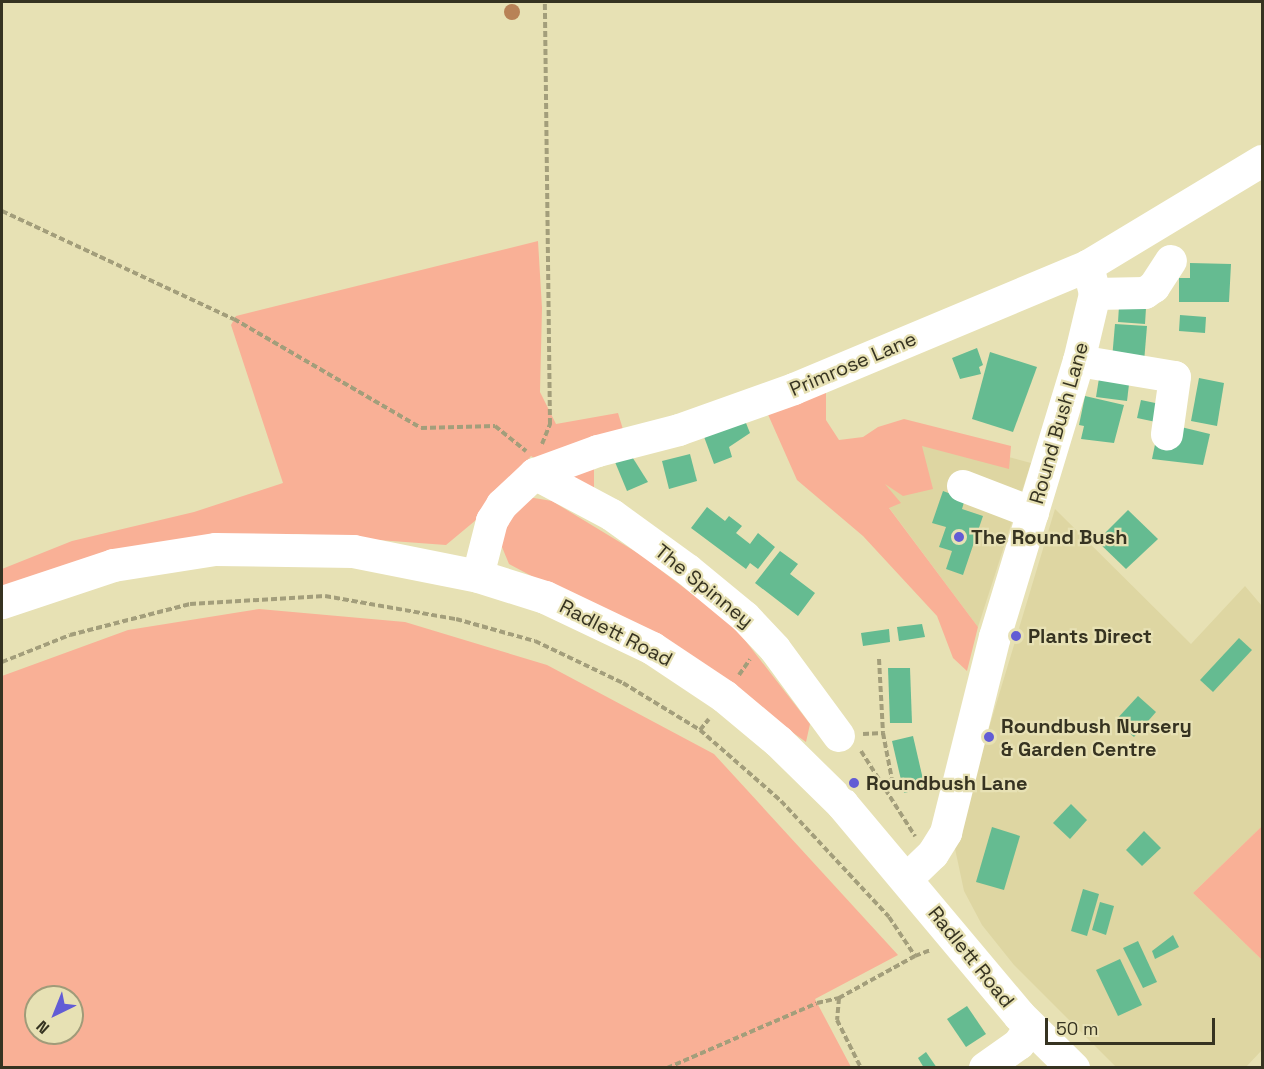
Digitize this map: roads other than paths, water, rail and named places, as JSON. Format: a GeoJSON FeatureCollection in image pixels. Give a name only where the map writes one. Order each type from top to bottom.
{"type":"FeatureCollection","features":[{"type":"Feature","properties":{"kind":"main road","name":"Radlett Road"},"geometry":{"type":"LineString","coordinates":[[2,602],[113,565],[215,549],[353,551],[478,576],[545,597],[652,648],[724,696],[778,741],[834,796],[907,879],[1030,1027],[1073,1068]]}},
{"type":"Feature","properties":{"kind":"street","name":"Primrose Lane"},"geometry":{"type":"LineString","coordinates":[[478,576],[492,521],[502,505],[535,467],[679,430],[1092,280],[1263,160]]}},
{"type":"Feature","properties":{"kind":"street"},"geometry":{"type":"LineString","coordinates":[[1092,280],[1145,293],[1154,287],[1171,261]]}},
{"type":"Feature","properties":{"kind":"street","name":"Round Bush Lane"},"geometry":{"type":"LineString","coordinates":[[907,879],[933,854],[946,833],[995,637],[1079,361],[1092,280]]}},
{"type":"Feature","properties":{"kind":"street"},"geometry":{"type":"LineString","coordinates":[[1079,361],[1175,377],[1167,434]]}},
{"type":"Feature","properties":{"kind":"street","name":"The Spinney"},"geometry":{"type":"LineString","coordinates":[[535,467],[612,515],[688,570],[745,617],[849,741]]}},
{"type":"Feature","properties":{"kind":"street"},"geometry":{"type":"LineString","coordinates":[[963,486],[1032,513]]}},
{"type":"Feature","properties":{"kind":"street"},"geometry":{"type":"LineString","coordinates":[[985,1068],[1019,1044],[1030,1027]]}},
{"type":"Feature","properties":{"kind":"place","name":"The Round Bush"},"geometry":{"type":"Point","coordinates":[959,537]}},
{"type":"Feature","properties":{"kind":"place","name":"Plants Direct"},"geometry":{"type":"Point","coordinates":[1016,636]}},
{"type":"Feature","properties":{"kind":"place","name":"Roundbush Nursery & Garden Centre"},"geometry":{"type":"Point","coordinates":[989,737]}},
{"type":"Feature","properties":{"kind":"place","name":"Roundbush Lane"},"geometry":{"type":"Point","coordinates":[854,783]}}]}
